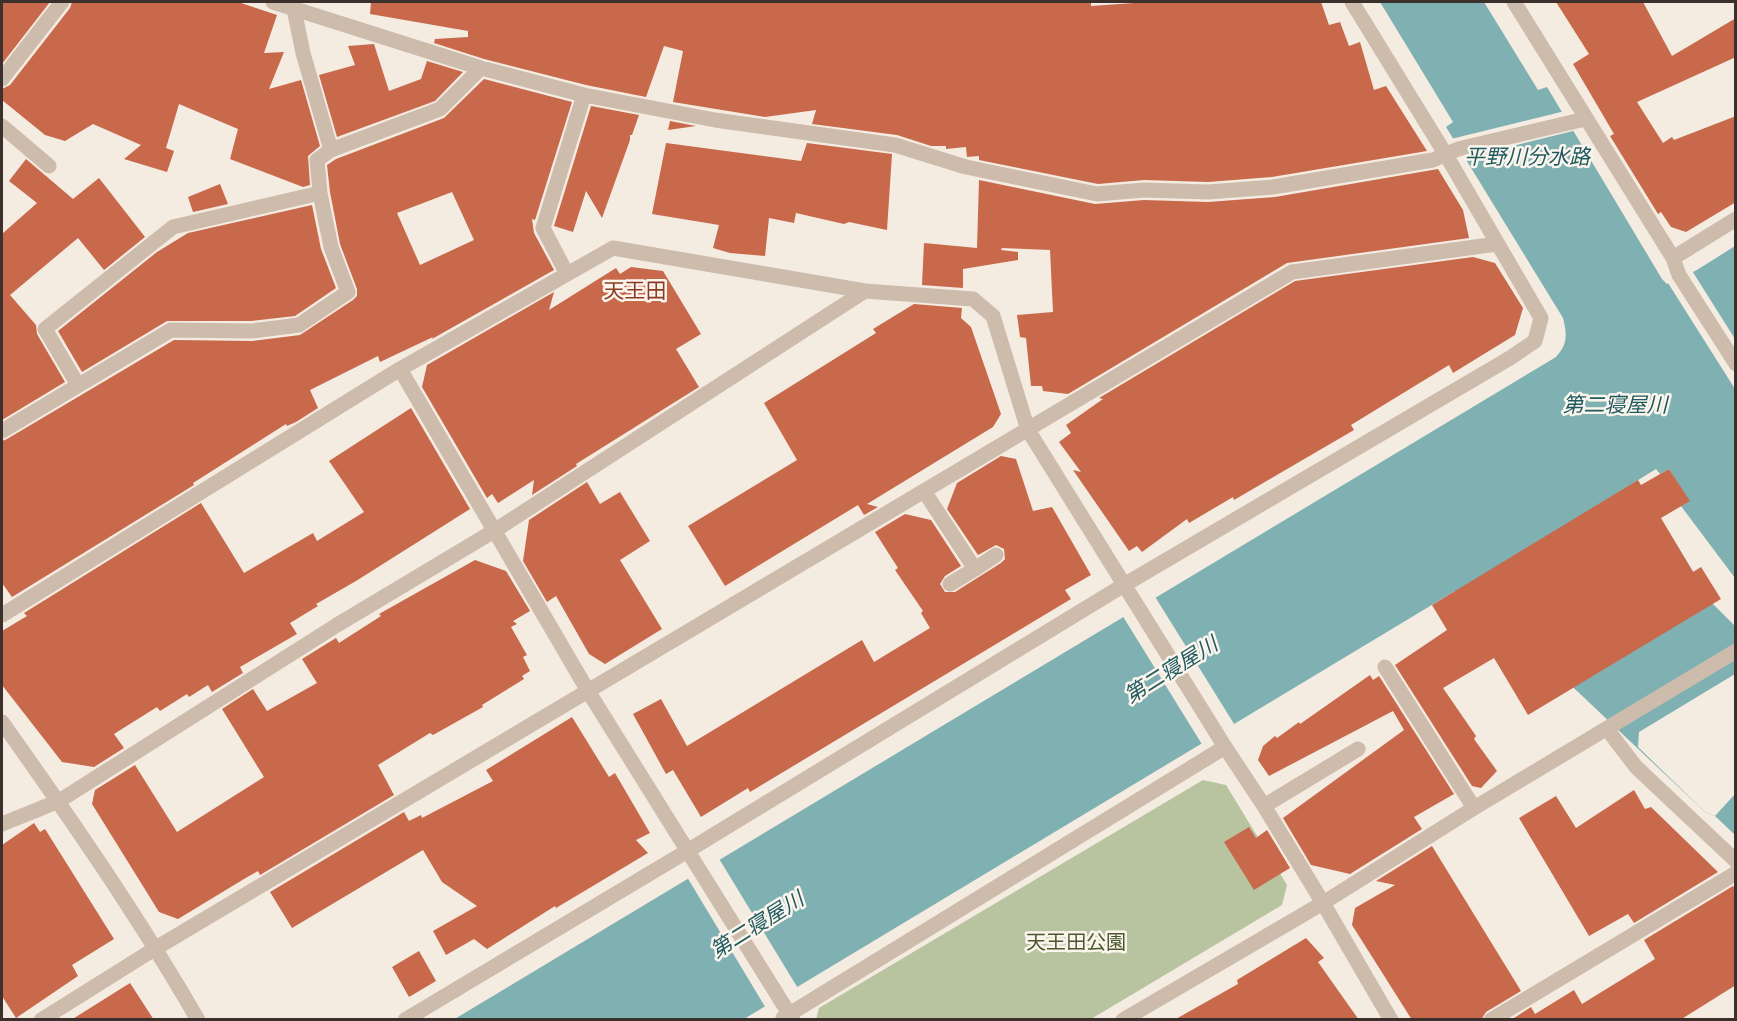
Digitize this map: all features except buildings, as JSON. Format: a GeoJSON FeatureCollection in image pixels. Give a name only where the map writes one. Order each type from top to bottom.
{"type":"FeatureCollection","features":[{"type":"Feature","properties":{"kind":"street"},"geometry":{"type":"LineString","coordinates":[[2,79],[63,2]]}},
{"type":"Feature","properties":{"kind":"street"},"geometry":{"type":"LineString","coordinates":[[273,2],[482,68],[584,95],[715,120],[895,145],[966,167],[1096,194],[1144,190],[1208,192],[1273,187],[1433,160],[1452,152],[1579,120]]}},
{"type":"Feature","properties":{"kind":"street"},"geometry":{"type":"LineString","coordinates":[[405,1020],[1124,585],[1510,358],[1535,341],[1541,318],[1497,244],[1452,152],[1352,2]]}},
{"type":"Feature","properties":{"kind":"street"},"geometry":{"type":"LineString","coordinates":[[1514,2],[1579,120],[1673,258],[1679,275],[1736,364]]}},
{"type":"Feature","properties":{"kind":"street"},"geometry":{"type":"LineString","coordinates":[[294,9],[303,53],[331,150]]}},
{"type":"Feature","properties":{"kind":"street"},"geometry":{"type":"LineString","coordinates":[[2,431],[171,330],[252,332],[299,325],[348,292],[331,247],[320,193],[317,160],[331,150],[440,109],[482,68]]}},
{"type":"Feature","properties":{"kind":"street"},"geometry":{"type":"LineString","coordinates":[[567,274],[543,228],[584,95]]}},
{"type":"Feature","properties":{"kind":"street"},"geometry":{"type":"LineString","coordinates":[[2,126],[49,166]]}},
{"type":"Feature","properties":{"kind":"street"},"geometry":{"type":"LineString","coordinates":[[78,385],[45,329],[173,227],[320,193]]}},
{"type":"Feature","properties":{"kind":"street"},"geometry":{"type":"LineString","coordinates":[[1673,258],[1736,219]]}},
{"type":"Feature","properties":{"kind":"street"},"geometry":{"type":"LineString","coordinates":[[41,1020],[156,948],[1292,272],[1497,244]]}},
{"type":"Feature","properties":{"kind":"street"},"geometry":{"type":"LineString","coordinates":[[2,615],[399,369],[613,248],[865,291],[972,299],[993,316],[1028,430],[1264,806],[1390,1020]]}},
{"type":"Feature","properties":{"kind":"street"},"geometry":{"type":"LineString","coordinates":[[2,824],[59,801],[328,631],[494,531],[865,291]]}},
{"type":"Feature","properties":{"kind":"street"},"geometry":{"type":"LineString","coordinates":[[399,369],[588,691],[689,850],[786,1014],[1223,744]]}},
{"type":"Feature","properties":{"kind":"street"},"geometry":{"type":"LineString","coordinates":[[924,491],[975,569]]}},
{"type":"Feature","properties":{"kind":"street"},"geometry":{"type":"LineString","coordinates":[[950,584],[996,555]]}},
{"type":"Feature","properties":{"kind":"street"},"geometry":{"type":"LineString","coordinates":[[1123,1020],[1323,903],[1474,808],[1736,651]]}},
{"type":"Feature","properties":{"kind":"street"},"geometry":{"type":"LineString","coordinates":[[1385,668],[1474,808]]}},
{"type":"Feature","properties":{"kind":"street"},"geometry":{"type":"LineString","coordinates":[[2,722],[59,801],[156,948],[198,1020]]}},
{"type":"Feature","properties":{"kind":"street"},"geometry":{"type":"LineString","coordinates":[[1607,729],[1636,767],[1736,861]]}},
{"type":"Feature","properties":{"kind":"street"},"geometry":{"type":"LineString","coordinates":[[1264,806],[1358,749]]}},
{"type":"Feature","properties":{"kind":"street"},"geometry":{"type":"LineString","coordinates":[[1491,1020],[1736,873]]}},
{"type":"Feature","properties":{"kind":"green space","name":"天王田公園"},"geometry":{"type":"Polygon","coordinates":[[[1203,780],[1226,785],[1287,885],[1282,905],[1091,1019],[816,1020],[819,1008],[1203,780]]]}},
{"type":"Feature","properties":{"kind":"water","name":"第二寝屋川"},"geometry":{"type":"Polygon","coordinates":[[[1380,2],[1484,2],[1538,90],[1547,87],[1667,284],[1697,270],[1735,246],[1735,578],[1681,506],[1689,501],[1669,469],[1660,474],[1656,469],[1593,508],[1659,516],[1713,604],[1735,626],[1735,835],[1715,816],[1706,813],[1576,690],[1520,641],[1455,591],[744,1019],[453,1020],[1556,357],[1563,348],[1565,339],[1563,318],[1446,127],[1453,122],[1380,2]]]}},
{"type":"Feature","properties":{"kind":"pier"},"geometry":{"type":"Polygon","coordinates":[[[1565,111],[1577,130],[1464,158],[1451,139],[1565,111]]]}},
{"type":"Feature","properties":{"kind":"pier"},"geometry":{"type":"Polygon","coordinates":[[[1691,269],[1735,339],[1735,389],[1668,283],[1691,269]]]}},
{"type":"Feature","properties":{"kind":"pier"},"geometry":{"type":"Polygon","coordinates":[[[1154,595],[1236,727],[1203,746],[1122,615],[1154,595]]]}},
{"type":"Feature","properties":{"kind":"pier"},"geometry":{"type":"Polygon","coordinates":[[[1735,674],[1735,794],[1715,816],[1706,813],[1638,747],[1639,732],[1735,674]]]}},
{"type":"Feature","properties":{"kind":"pier"},"geometry":{"type":"Polygon","coordinates":[[[718,857],[799,990],[767,1010],[687,877],[718,857]]]}},
{"type":"Feature","properties":{"kind":"district","name":"天王田"},"geometry":{"type":"Point","coordinates":[635,291]}},
{"type":"Feature","properties":{"kind":"water label","name":"平野川分水路"},"geometry":{"type":"Point","coordinates":[1527,157]}}]}
